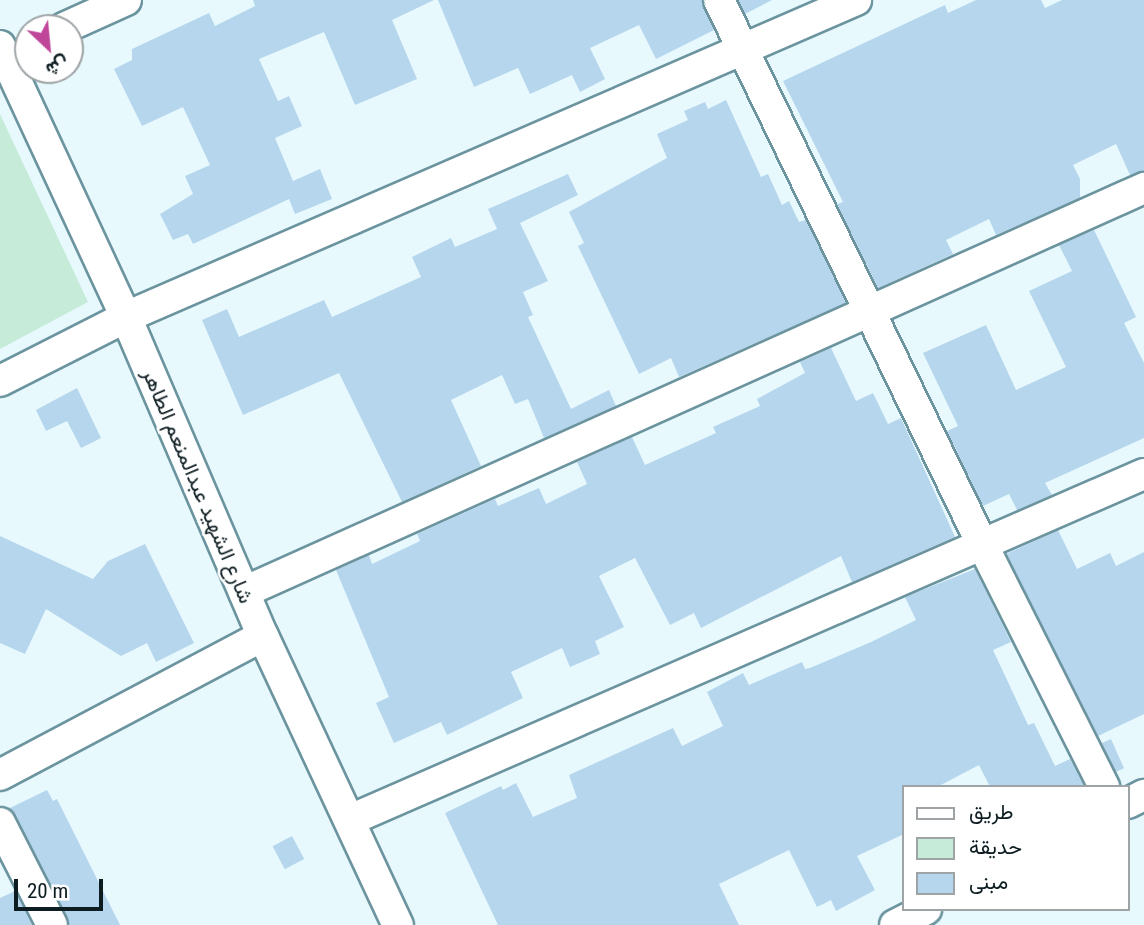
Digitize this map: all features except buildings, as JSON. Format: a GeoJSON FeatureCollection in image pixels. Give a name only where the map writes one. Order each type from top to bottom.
{"type":"FeatureCollection","features":[{"type":"Feature","properties":{"kind":"street"},"geometry":{"type":"LineString","coordinates":[[84,19],[126,0]]}},
{"type":"Feature","properties":{"kind":"street"},"geometry":{"type":"LineString","coordinates":[[719,0],[981,542],[1103,785]]}},
{"type":"Feature","properties":{"kind":"street"},"geometry":{"type":"LineString","coordinates":[[0,381],[126,317],[856,0]]}},
{"type":"Feature","properties":{"kind":"street","name":"شارع الشهيد عبدالمنعم الطاهر"},"geometry":{"type":"LineString","coordinates":[[11,48],[263,636],[398,925]]}},
{"type":"Feature","properties":{"kind":"street"},"geometry":{"type":"LineString","coordinates":[[244,592],[1144,188]]}},
{"type":"Feature","properties":{"kind":"street"},"geometry":{"type":"LineString","coordinates":[[350,820],[981,542],[1144,474]]}},
{"type":"Feature","properties":{"kind":"street"},"geometry":{"type":"LineString","coordinates":[[0,775],[263,636]]}},
{"type":"Feature","properties":{"kind":"street"},"geometry":{"type":"LineString","coordinates":[[0,823],[52,925]]}},
{"type":"Feature","properties":{"kind":"green space"},"geometry":{"type":"Polygon","coordinates":[[[0,114],[88,302],[0,349],[0,114]]]}}]}
